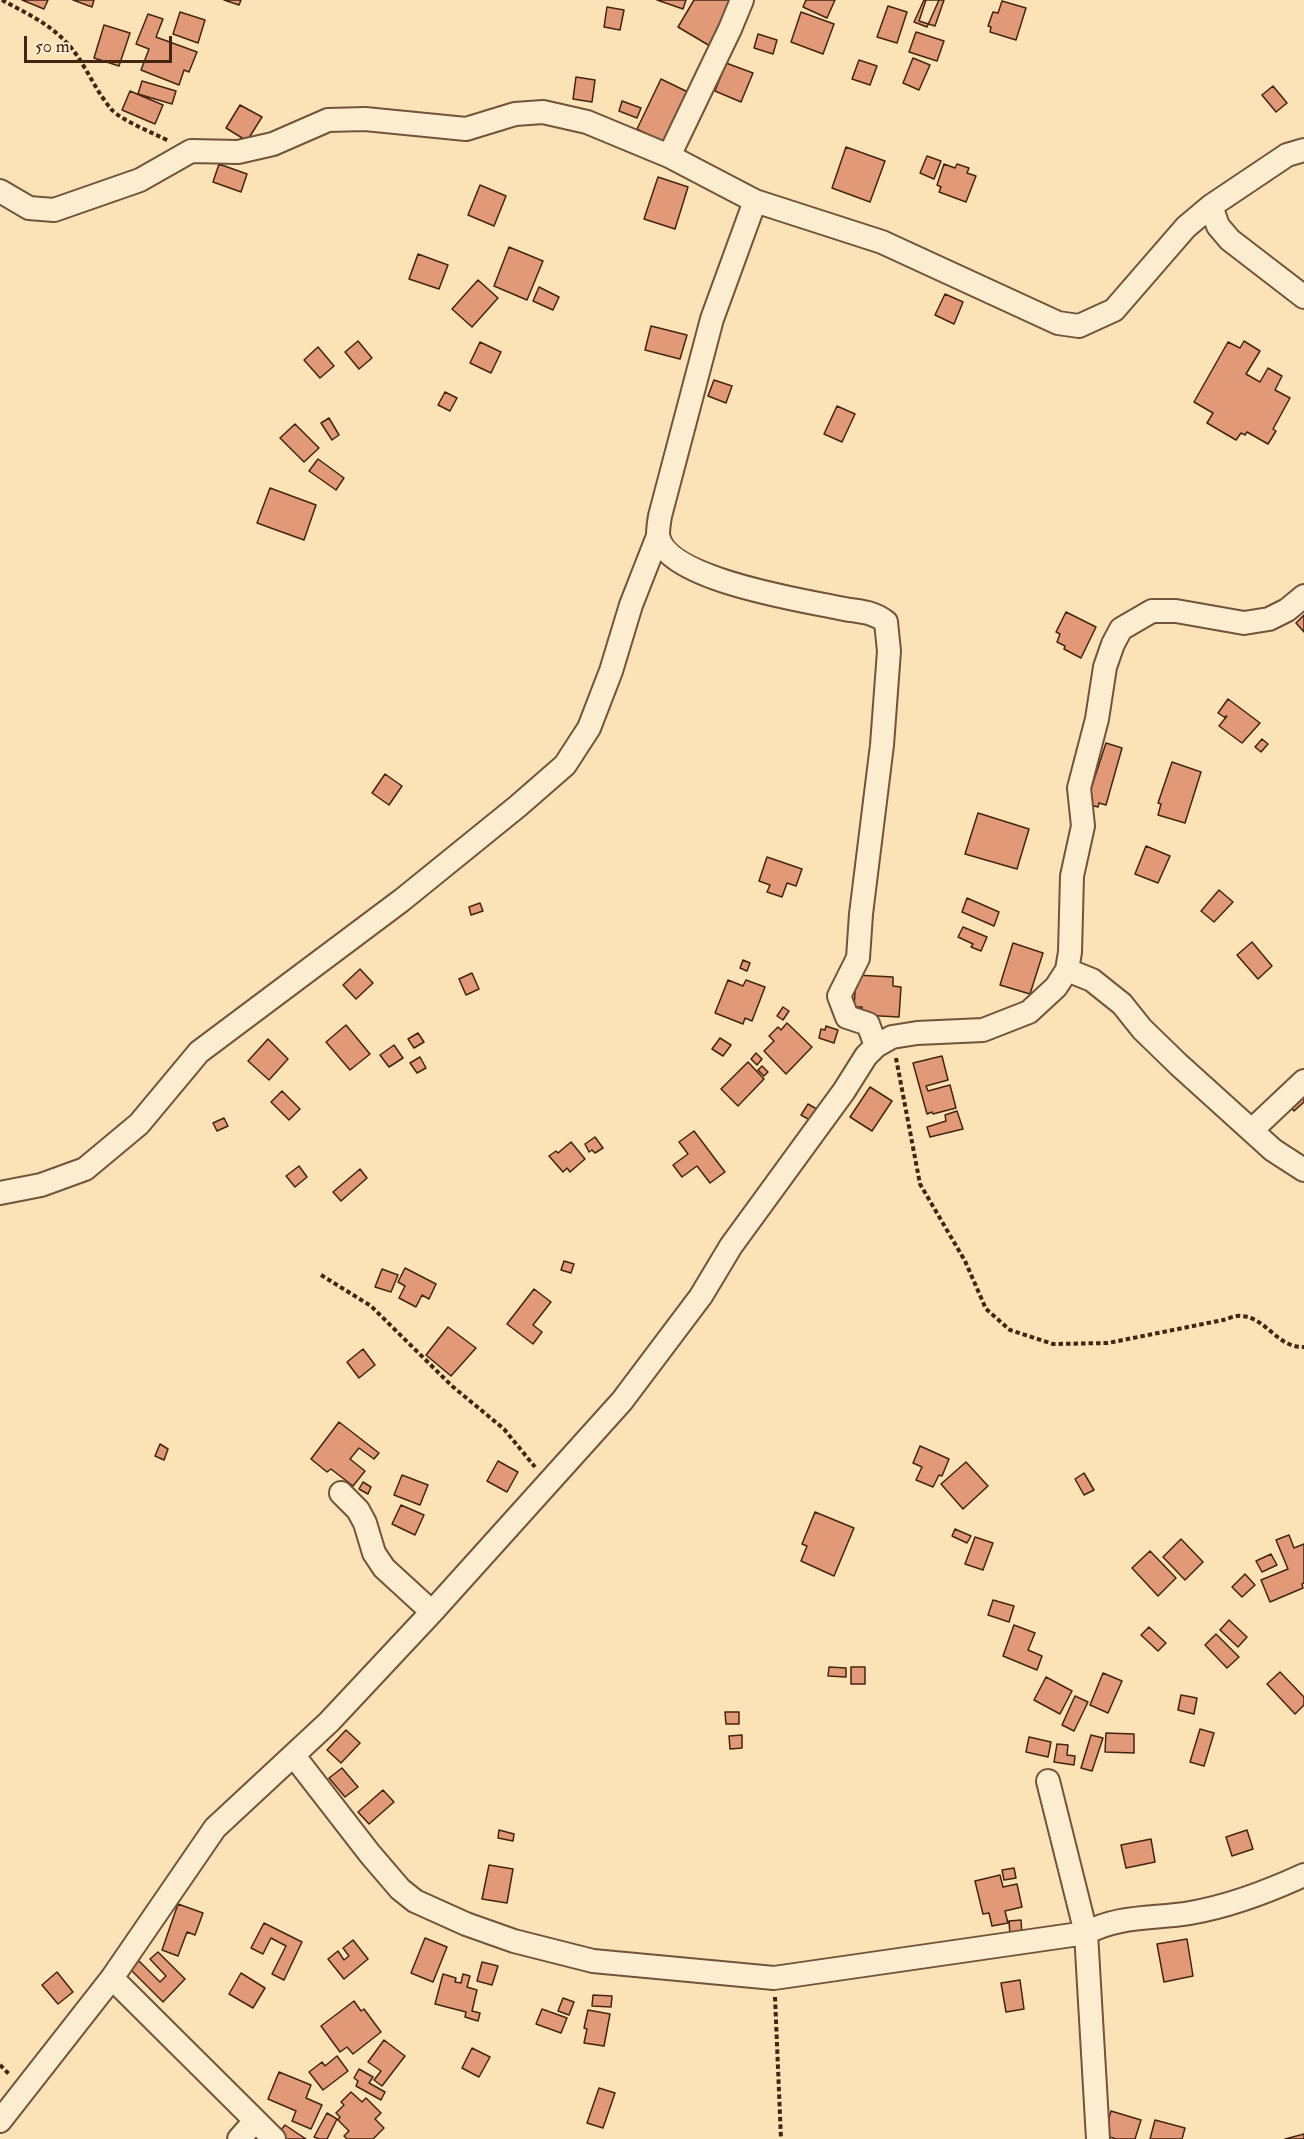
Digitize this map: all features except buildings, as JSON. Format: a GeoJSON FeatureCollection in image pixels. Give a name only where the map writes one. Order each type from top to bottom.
{"type":"FeatureCollection","features":[{"type":"Feature","properties":{"kind":"street"},"geometry":{"type":"LineString","coordinates":[[669,156],[742,0]]}},
{"type":"Feature","properties":{"kind":"street"},"geometry":{"type":"LineString","coordinates":[[0,191],[29,208],[54,210],[140,180],[191,151],[238,152],[273,144],[328,120],[365,119],[466,129],[515,114],[543,112],[587,123],[669,156],[755,201],[882,242],[1058,323],[1078,326],[1114,310],[1186,227],[1211,206],[1287,155],[1304,150]]}},
{"type":"Feature","properties":{"kind":"street"},"geometry":{"type":"LineString","coordinates":[[0,1193],[41,1185],[85,1169],[139,1124],[199,1052],[402,900],[509,814],[565,765],[590,728],[611,671],[631,605],[658,536],[660,516],[712,319],[755,201]]}},
{"type":"Feature","properties":{"kind":"street"},"geometry":{"type":"LineString","coordinates":[[1211,206],[1218,226],[1230,240],[1304,297]]}},
{"type":"Feature","properties":{"kind":"street"},"geometry":{"type":"LineString","coordinates":[[658,536],[670,555],[690,568],[720,580],[801,600],[876,614],[886,622],[890,651],[858,958],[839,996],[847,1017],[868,1024],[884,1041]]}},
{"type":"Feature","properties":{"kind":"street"},"geometry":{"type":"LineString","coordinates":[[0,2121],[112,1978],[215,1828],[329,1722],[432,1612],[622,1401],[701,1296],[731,1246],[769,1191],[823,1121],[866,1056],[884,1041],[917,1033],[983,1030],[1029,1012],[1056,987],[1066,970],[1070,952],[1072,876],[1083,826],[1079,788],[1097,719],[1105,667],[1121,629],[1152,611],[1176,611],[1244,623],[1269,619],[1287,610],[1304,596]]}},
{"type":"Feature","properties":{"kind":"street"},"geometry":{"type":"LineString","coordinates":[[1066,970],[1092,980],[1122,1004],[1142,1029],[1178,1064],[1273,1150],[1304,1170]]}},
{"type":"Feature","properties":{"kind":"street"},"geometry":{"type":"LineString","coordinates":[[1252,1130],[1304,1081]]}},
{"type":"Feature","properties":{"kind":"street"},"geometry":{"type":"LineString","coordinates":[[341,1494],[358,1510],[365,1523],[374,1553],[384,1568],[432,1612]]}},
{"type":"Feature","properties":{"kind":"street"},"geometry":{"type":"LineString","coordinates":[[294,1756],[370,1854],[400,1888],[415,1901],[432,1910],[514,1941],[593,1961],[774,1978],[1086,1933],[1099,1926],[1125,1919],[1187,1913],[1232,1905],[1304,1875]]}},
{"type":"Feature","properties":{"kind":"street"},"geometry":{"type":"LineString","coordinates":[[1048,1781],[1086,1933],[1098,2139]]}},
{"type":"Feature","properties":{"kind":"street"},"geometry":{"type":"LineString","coordinates":[[112,1978],[274,2139]]}},
{"type":"Feature","properties":{"kind":"street"},"geometry":{"type":"LineString","coordinates":[[239,2139],[255,2121]]}},
{"type":"Feature","properties":{"kind":"path"},"geometry":{"type":"LineString","coordinates":[[2,0],[36,19],[61,37],[82,61],[97,91],[114,112],[191,151]]}},
{"type":"Feature","properties":{"kind":"path"},"geometry":{"type":"LineString","coordinates":[[884,1041],[920,1184],[965,1261],[986,1309],[1010,1330],[1053,1344],[1108,1344],[1239,1315],[1253,1318],[1281,1341],[1304,1347]]}},
{"type":"Feature","properties":{"kind":"path"},"geometry":{"type":"LineString","coordinates":[[321,1275],[371,1306],[452,1386],[504,1429],[547,1482]]}},
{"type":"Feature","properties":{"kind":"path"},"geometry":{"type":"LineString","coordinates":[[774,1978],[782,2139]]}}]}
